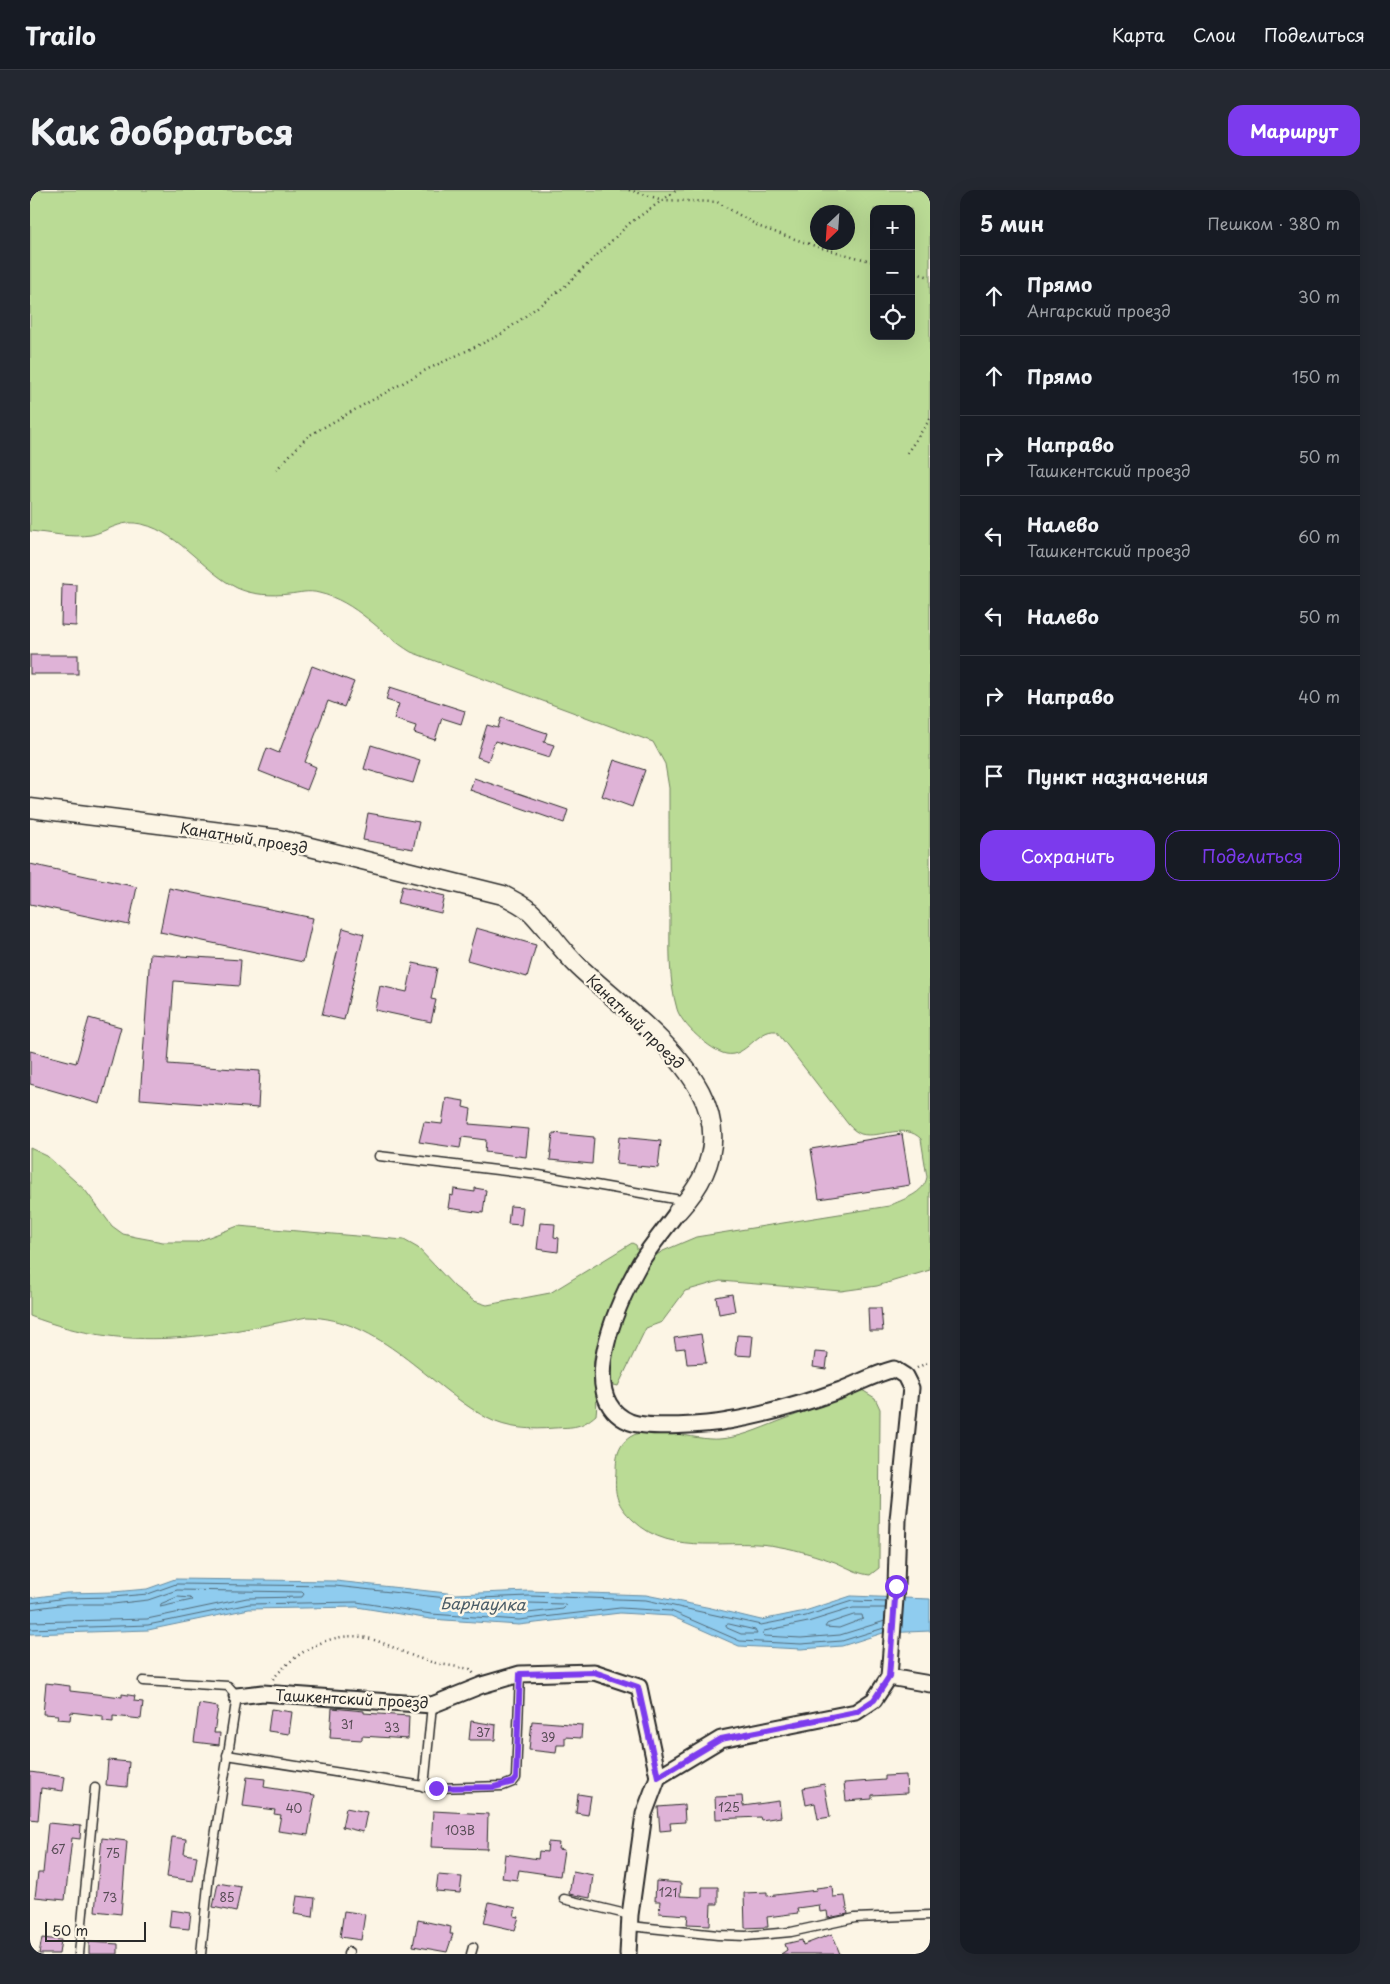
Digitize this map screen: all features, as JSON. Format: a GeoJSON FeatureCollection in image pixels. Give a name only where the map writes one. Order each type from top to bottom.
{"type":"FeatureCollection","features":[{"type":"Feature","properties":{"kind":"street","name":"Канатный проезд"},"geometry":{"type":"LineString","coordinates":[[30,808],[278,839],[503,895],[524,906],[535,916],[556,944],[650,1029],[695,1080],[707,1102],[712,1125],[712,1151],[704,1176],[642,1261],[622,1296],[613,1322],[602,1372],[605,1394],[614,1411],[630,1422],[645,1425],[727,1422],[776,1410],[841,1390],[894,1369],[905,1376],[910,1388],[898,1520],[896,1586],[889,1677]]}},
{"type":"Feature","properties":{"kind":"street","name":"Ташкентский проезд"},"geometry":{"type":"LineString","coordinates":[[237,1696],[262,1693],[432,1705],[482,1685],[520,1674],[594,1672],[638,1687],[658,1777]]}},
{"type":"Feature","properties":{"kind":"street"},"geometry":{"type":"LineString","coordinates":[[628,1954],[630,1921],[644,1814],[658,1777],[721,1739],[856,1712],[874,1700],[889,1677],[930,1684]]}},
{"type":"Feature","properties":{"kind":"lane"},"geometry":{"type":"LineString","coordinates":[[379,1156],[540,1175],[683,1206]]}},
{"type":"Feature","properties":{"kind":"lane"},"geometry":{"type":"LineString","coordinates":[[227,1755],[424,1787],[494,1787],[513,1782],[516,1778],[520,1674]]}},
{"type":"Feature","properties":{"kind":"lane"},"geometry":{"type":"LineString","coordinates":[[143,1681],[228,1686],[237,1696],[209,1875],[201,1954]]}},
{"type":"Feature","properties":{"kind":"lane"},"geometry":{"type":"LineString","coordinates":[[424,1787],[432,1705]]}},
{"type":"Feature","properties":{"kind":"lane"},"geometry":{"type":"LineString","coordinates":[[80,1954],[95,1788]]}},
{"type":"Feature","properties":{"kind":"lane"},"geometry":{"type":"LineString","coordinates":[[564,1900],[630,1921],[718,1935],[746,1936],[791,1932],[855,1918],[930,1914]]}},
{"type":"Feature","properties":{"kind":"path"},"geometry":{"type":"LineString","coordinates":[[629,190],[663,200],[717,202],[760,227],[818,247],[870,261]]}},
{"type":"Feature","properties":{"kind":"path"},"geometry":{"type":"LineString","coordinates":[[276,470],[308,436],[426,370],[500,335],[564,287],[630,223],[677,190]]}},
{"type":"Feature","properties":{"kind":"path"},"geometry":{"type":"LineString","coordinates":[[915,273],[930,277]]}},
{"type":"Feature","properties":{"kind":"path"},"geometry":{"type":"LineString","coordinates":[[907,452],[930,419]]}},
{"type":"Feature","properties":{"kind":"path"},"geometry":{"type":"LineString","coordinates":[[262,1693],[286,1663],[318,1644],[342,1637],[370,1638],[425,1660],[470,1669],[482,1685]]}},
{"type":"Feature","properties":{"kind":"green space"},"geometry":{"type":"Polygon","coordinates":[[[30,190],[930,190],[930,1270],[877,1286],[841,1291],[720,1281],[685,1291],[662,1322],[646,1328],[618,1386],[610,1384],[609,1367],[619,1320],[653,1257],[696,1237],[889,1206],[917,1192],[925,1183],[927,1177],[921,1139],[915,1134],[908,1132],[900,1131],[868,1135],[854,1130],[776,1031],[763,1034],[740,1052],[726,1054],[713,1048],[697,1036],[684,1022],[677,1009],[674,997],[670,962],[669,788],[665,764],[653,742],[411,652],[356,610],[332,597],[312,592],[282,595],[262,594],[237,588],[212,571],[176,541],[163,532],[149,526],[129,523],[96,534],[68,536],[30,531],[30,190]]]}},
{"type":"Feature","properties":{"kind":"green space"},"geometry":{"type":"Polygon","coordinates":[[[30,1148],[47,1156],[85,1190],[112,1226],[123,1234],[163,1242],[196,1242],[238,1226],[404,1240],[418,1248],[455,1287],[474,1301],[487,1305],[550,1293],[632,1243],[636,1245],[638,1252],[607,1317],[594,1358],[593,1373],[597,1401],[596,1415],[581,1425],[546,1429],[511,1427],[495,1422],[465,1404],[381,1341],[358,1329],[334,1320],[307,1317],[236,1331],[168,1338],[135,1338],[101,1335],[67,1328],[30,1316],[30,1148]]]}},
{"type":"Feature","properties":{"kind":"green space"},"geometry":{"type":"Polygon","coordinates":[[[862,1390],[875,1398],[880,1409],[879,1568],[870,1575],[857,1572],[815,1555],[781,1547],[762,1544],[684,1543],[666,1539],[649,1532],[633,1520],[620,1504],[616,1494],[617,1458],[622,1444],[630,1437],[639,1433],[661,1432],[709,1439],[734,1437],[862,1390]]]}},
{"type":"Feature","properties":{"kind":"water","name":"Барнаулка"},"geometry":{"type":"Polygon","coordinates":[[[175,1579],[336,1581],[456,1594],[529,1591],[646,1595],[761,1620],[805,1611],[851,1596],[930,1599],[930,1631],[883,1633],[842,1646],[801,1649],[739,1646],[671,1616],[620,1613],[519,1625],[430,1619],[357,1607],[249,1609],[148,1630],[30,1634],[30,1598],[66,1593],[147,1589],[175,1579]]]}},
{"type":"Feature","properties":{"kind":"building"},"geometry":{"type":"Polygon","coordinates":[[[62,584],[77,585],[76,626],[61,625],[62,584]]]}},
{"type":"Feature","properties":{"kind":"building"},"geometry":{"type":"Polygon","coordinates":[[[30,655],[78,655],[78,674],[30,674],[30,655]]]}},
{"type":"Feature","properties":{"kind":"building"},"geometry":{"type":"Polygon","coordinates":[[[312,666],[354,682],[344,707],[328,701],[305,762],[316,767],[307,790],[259,771],[267,748],[279,753],[312,666]]]}},
{"type":"Feature","properties":{"kind":"building"},"geometry":{"type":"Polygon","coordinates":[[[390,687],[465,711],[461,724],[442,718],[435,740],[414,733],[416,726],[394,719],[399,704],[386,700],[390,687]]]}},
{"type":"Feature","properties":{"kind":"building"},"geometry":{"type":"Polygon","coordinates":[[[501,718],[547,733],[544,742],[554,745],[549,758],[495,741],[488,761],[477,757],[487,725],[498,728],[501,718]]]}},
{"type":"Feature","properties":{"kind":"building"},"geometry":{"type":"Polygon","coordinates":[[[371,745],[420,760],[413,783],[364,769],[371,745]]]}},
{"type":"Feature","properties":{"kind":"building"},"geometry":{"type":"Polygon","coordinates":[[[614,760],[645,770],[632,807],[602,796],[614,760]]]}},
{"type":"Feature","properties":{"kind":"building"},"geometry":{"type":"Polygon","coordinates":[[[474,778],[568,810],[564,823],[470,790],[474,778]]]}},
{"type":"Feature","properties":{"kind":"building"},"geometry":{"type":"Polygon","coordinates":[[[368,813],[419,822],[413,849],[363,840],[368,813]]]}},
{"type":"Feature","properties":{"kind":"building"},"geometry":{"type":"Polygon","coordinates":[[[30,864],[137,887],[129,925],[30,904],[30,864]]]}},
{"type":"Feature","properties":{"kind":"building"},"geometry":{"type":"Polygon","coordinates":[[[402,886],[445,896],[441,913],[398,903],[402,886]]]}},
{"type":"Feature","properties":{"kind":"building"},"geometry":{"type":"Polygon","coordinates":[[[169,888],[313,918],[303,962],[160,932],[169,888]]]}},
{"type":"Feature","properties":{"kind":"building"},"geometry":{"type":"Polygon","coordinates":[[[343,928],[364,934],[344,1020],[322,1015],[343,928]]]}},
{"type":"Feature","properties":{"kind":"building"},"geometry":{"type":"Polygon","coordinates":[[[476,928],[536,945],[527,977],[467,960],[476,928]]]}},
{"type":"Feature","properties":{"kind":"building"},"geometry":{"type":"Polygon","coordinates":[[[150,954],[241,960],[239,986],[174,981],[168,1064],[260,1071],[258,1108],[140,1099],[150,954]]]}},
{"type":"Feature","properties":{"kind":"building"},"geometry":{"type":"Polygon","coordinates":[[[413,963],[437,968],[431,999],[436,1000],[431,1022],[375,1010],[380,986],[407,992],[413,963]]]}},
{"type":"Feature","properties":{"kind":"building"},"geometry":{"type":"Polygon","coordinates":[[[89,1018],[121,1027],[100,1104],[30,1084],[30,1051],[76,1063],[89,1018]]]}},
{"type":"Feature","properties":{"kind":"building"},"geometry":{"type":"Polygon","coordinates":[[[446,1098],[464,1101],[463,1107],[471,1109],[469,1124],[529,1129],[526,1157],[485,1152],[486,1140],[462,1137],[460,1148],[419,1142],[424,1122],[442,1124],[446,1098]]]}},
{"type":"Feature","properties":{"kind":"building"},"geometry":{"type":"Polygon","coordinates":[[[553,1133],[594,1137],[592,1164],[550,1160],[553,1133]]]}},
{"type":"Feature","properties":{"kind":"building"},"geometry":{"type":"Polygon","coordinates":[[[902,1134],[910,1185],[819,1199],[811,1149],[902,1134]]]}},
{"type":"Feature","properties":{"kind":"building"},"geometry":{"type":"Polygon","coordinates":[[[619,1137],[661,1141],[658,1168],[616,1164],[619,1137]]]}},
{"type":"Feature","properties":{"kind":"building"},"geometry":{"type":"Polygon","coordinates":[[[475,1188],[486,1190],[483,1213],[448,1208],[450,1195],[453,1196],[454,1189],[475,1192],[475,1188]]]}},
{"type":"Feature","properties":{"kind":"building"},"geometry":{"type":"Polygon","coordinates":[[[510,1206],[523,1207],[521,1225],[508,1224],[510,1206]]]}},
{"type":"Feature","properties":{"kind":"building"},"geometry":{"type":"Polygon","coordinates":[[[540,1223],[555,1224],[554,1237],[559,1238],[558,1252],[537,1249],[540,1223]]]}},
{"type":"Feature","properties":{"kind":"building"},"geometry":{"type":"Polygon","coordinates":[[[732,1294],[735,1311],[719,1314],[716,1297],[732,1294]]]}},
{"type":"Feature","properties":{"kind":"building"},"geometry":{"type":"Polygon","coordinates":[[[868,1308],[881,1308],[883,1331],[869,1331],[868,1308]]]}},
{"type":"Feature","properties":{"kind":"building"},"geometry":{"type":"Polygon","coordinates":[[[701,1334],[706,1363],[687,1364],[685,1348],[676,1349],[674,1338],[701,1334]]]}},
{"type":"Feature","properties":{"kind":"building"},"geometry":{"type":"Polygon","coordinates":[[[737,1335],[753,1336],[751,1356],[735,1355],[737,1335]]]}},
{"type":"Feature","properties":{"kind":"building"},"geometry":{"type":"Polygon","coordinates":[[[815,1352],[828,1353],[826,1369],[813,1367],[815,1352]]]}},
{"type":"Feature","properties":{"kind":"building"},"geometry":{"type":"Polygon","coordinates":[[[46,1683],[70,1686],[70,1691],[122,1697],[122,1694],[135,1696],[134,1701],[143,1702],[141,1719],[113,1716],[113,1722],[103,1721],[103,1716],[71,1712],[70,1720],[57,1719],[58,1715],[43,1714],[46,1683]]]}},
{"type":"Feature","properties":{"kind":"building"},"geometry":{"type":"Polygon","coordinates":[[[199,1704],[218,1707],[214,1733],[220,1733],[219,1745],[194,1742],[199,1704]]]}},
{"type":"Feature","properties":{"kind":"building"},"geometry":{"type":"Polygon","coordinates":[[[332,1708],[364,1711],[364,1713],[409,1716],[408,1739],[362,1736],[362,1740],[330,1738],[332,1708]]]}},
{"type":"Feature","properties":{"kind":"building"},"geometry":{"type":"Polygon","coordinates":[[[271,1709],[292,1712],[289,1734],[268,1731],[271,1709]]]}},
{"type":"Feature","properties":{"kind":"building"},"geometry":{"type":"Polygon","coordinates":[[[471,1721],[496,1725],[495,1740],[469,1740],[471,1721]]]}},
{"type":"Feature","properties":{"kind":"building"},"geometry":{"type":"Polygon","coordinates":[[[532,1721],[582,1725],[581,1738],[565,1737],[565,1745],[557,1745],[556,1753],[529,1750],[532,1721]]]}},
{"type":"Feature","properties":{"kind":"building"},"geometry":{"type":"Polygon","coordinates":[[[108,1760],[129,1762],[127,1787],[106,1785],[108,1760]]]}},
{"type":"Feature","properties":{"kind":"building"},"geometry":{"type":"Polygon","coordinates":[[[30,1772],[65,1777],[63,1791],[41,1788],[38,1820],[30,1819],[30,1772]]]}},
{"type":"Feature","properties":{"kind":"building"},"geometry":{"type":"Polygon","coordinates":[[[906,1775],[907,1793],[872,1795],[872,1799],[846,1801],[844,1783],[885,1780],[885,1776],[906,1775]]]}},
{"type":"Feature","properties":{"kind":"building"},"geometry":{"type":"Polygon","coordinates":[[[247,1777],[265,1779],[264,1787],[315,1795],[308,1835],[278,1831],[281,1815],[274,1814],[275,1810],[243,1806],[247,1777]]]}},
{"type":"Feature","properties":{"kind":"building"},"geometry":{"type":"Polygon","coordinates":[[[824,1784],[830,1817],[818,1819],[815,1803],[806,1805],[803,1788],[824,1784]]]}},
{"type":"Feature","properties":{"kind":"building"},"geometry":{"type":"Polygon","coordinates":[[[578,1794],[591,1796],[588,1815],[576,1813],[578,1794]]]}},
{"type":"Feature","properties":{"kind":"building"},"geometry":{"type":"Polygon","coordinates":[[[742,1796],[743,1806],[779,1801],[781,1817],[761,1820],[760,1817],[716,1819],[715,1797],[742,1796]]]}},
{"type":"Feature","properties":{"kind":"building"},"geometry":{"type":"Polygon","coordinates":[[[684,1805],[685,1822],[670,1823],[671,1830],[660,1831],[658,1807],[684,1805]]]}},
{"type":"Feature","properties":{"kind":"building"},"geometry":{"type":"Polygon","coordinates":[[[346,1808],[367,1812],[363,1832],[342,1827],[346,1808]]]}},
{"type":"Feature","properties":{"kind":"building"},"geometry":{"type":"Polygon","coordinates":[[[433,1811],[488,1814],[487,1849],[431,1847],[433,1811]]]}},
{"type":"Feature","properties":{"kind":"building"},"geometry":{"type":"Polygon","coordinates":[[[48,1823],[81,1826],[80,1839],[72,1838],[65,1900],[35,1897],[38,1873],[43,1873],[48,1823]]]}},
{"type":"Feature","properties":{"kind":"building"},"geometry":{"type":"Polygon","coordinates":[[[172,1837],[186,1839],[184,1854],[197,1856],[193,1881],[167,1877],[172,1837]]]}},
{"type":"Feature","properties":{"kind":"building"},"geometry":{"type":"Polygon","coordinates":[[[102,1838],[127,1841],[121,1914],[95,1911],[102,1838]]]}},
{"type":"Feature","properties":{"kind":"building"},"geometry":{"type":"Polygon","coordinates":[[[548,1842],[559,1843],[558,1849],[564,1850],[560,1876],[519,1870],[517,1880],[502,1878],[505,1854],[538,1859],[539,1851],[547,1852],[548,1842]]]}},
{"type":"Feature","properties":{"kind":"building"},"geometry":{"type":"Polygon","coordinates":[[[573,1871],[593,1875],[590,1898],[569,1894],[573,1871]]]}},
{"type":"Feature","properties":{"kind":"building"},"geometry":{"type":"Polygon","coordinates":[[[438,1875],[462,1877],[460,1893],[436,1891],[438,1875]]]}},
{"type":"Feature","properties":{"kind":"building"},"geometry":{"type":"Polygon","coordinates":[[[656,1881],[681,1883],[680,1896],[702,1897],[702,1887],[718,1887],[718,1904],[711,1904],[710,1925],[687,1924],[688,1915],[659,1913],[660,1901],[655,1901],[656,1881]]]}},
{"type":"Feature","properties":{"kind":"building"},"geometry":{"type":"Polygon","coordinates":[[[218,1883],[241,1887],[236,1912],[213,1907],[218,1883]]]}},
{"type":"Feature","properties":{"kind":"building"},"geometry":{"type":"Polygon","coordinates":[[[832,1886],[833,1897],[845,1896],[848,1914],[828,1918],[827,1911],[820,1912],[819,1905],[797,1908],[798,1913],[767,1917],[768,1927],[745,1928],[744,1893],[767,1892],[767,1896],[817,1890],[816,1888],[832,1886]]]}},
{"type":"Feature","properties":{"kind":"building"},"geometry":{"type":"Polygon","coordinates":[[[297,1896],[315,1898],[313,1917],[294,1914],[297,1896]]]}},
{"type":"Feature","properties":{"kind":"building"},"geometry":{"type":"Polygon","coordinates":[[[489,1902],[516,1908],[514,1916],[519,1917],[515,1930],[484,1923],[489,1902]]]}},
{"type":"Feature","properties":{"kind":"building"},"geometry":{"type":"Polygon","coordinates":[[[171,1910],[191,1913],[189,1929],[169,1927],[171,1910]]]}},
{"type":"Feature","properties":{"kind":"building"},"geometry":{"type":"Polygon","coordinates":[[[344,1911],[365,1914],[361,1940],[340,1937],[344,1911]]]}},
{"type":"Feature","properties":{"kind":"building"},"geometry":{"type":"Polygon","coordinates":[[[418,1920],[451,1927],[450,1934],[453,1934],[447,1952],[413,1946],[418,1920]]]}},
{"type":"Feature","properties":{"kind":"building"},"geometry":{"type":"Polygon","coordinates":[[[832,1934],[840,1954],[781,1954],[787,1950],[785,1944],[802,1940],[803,1945],[832,1934]]]}},
{"type":"Feature","properties":{"kind":"building"},"geometry":{"type":"Polygon","coordinates":[[[42,1938],[61,1940],[59,1954],[39,1954],[42,1938]]]}},
{"type":"Feature","properties":{"kind":"building"},"geometry":{"type":"Polygon","coordinates":[[[89,1942],[118,1944],[118,1954],[89,1954],[89,1942]]]}},
{"type":"Feature","properties":{"kind":"route"},"geometry":{"type":"LineString","coordinates":[[436,1788],[503,1786],[513,1782],[516,1778],[520,1674],[594,1672],[638,1687],[658,1777],[721,1739],[856,1712],[874,1700],[889,1677],[896,1586]]}}]}
